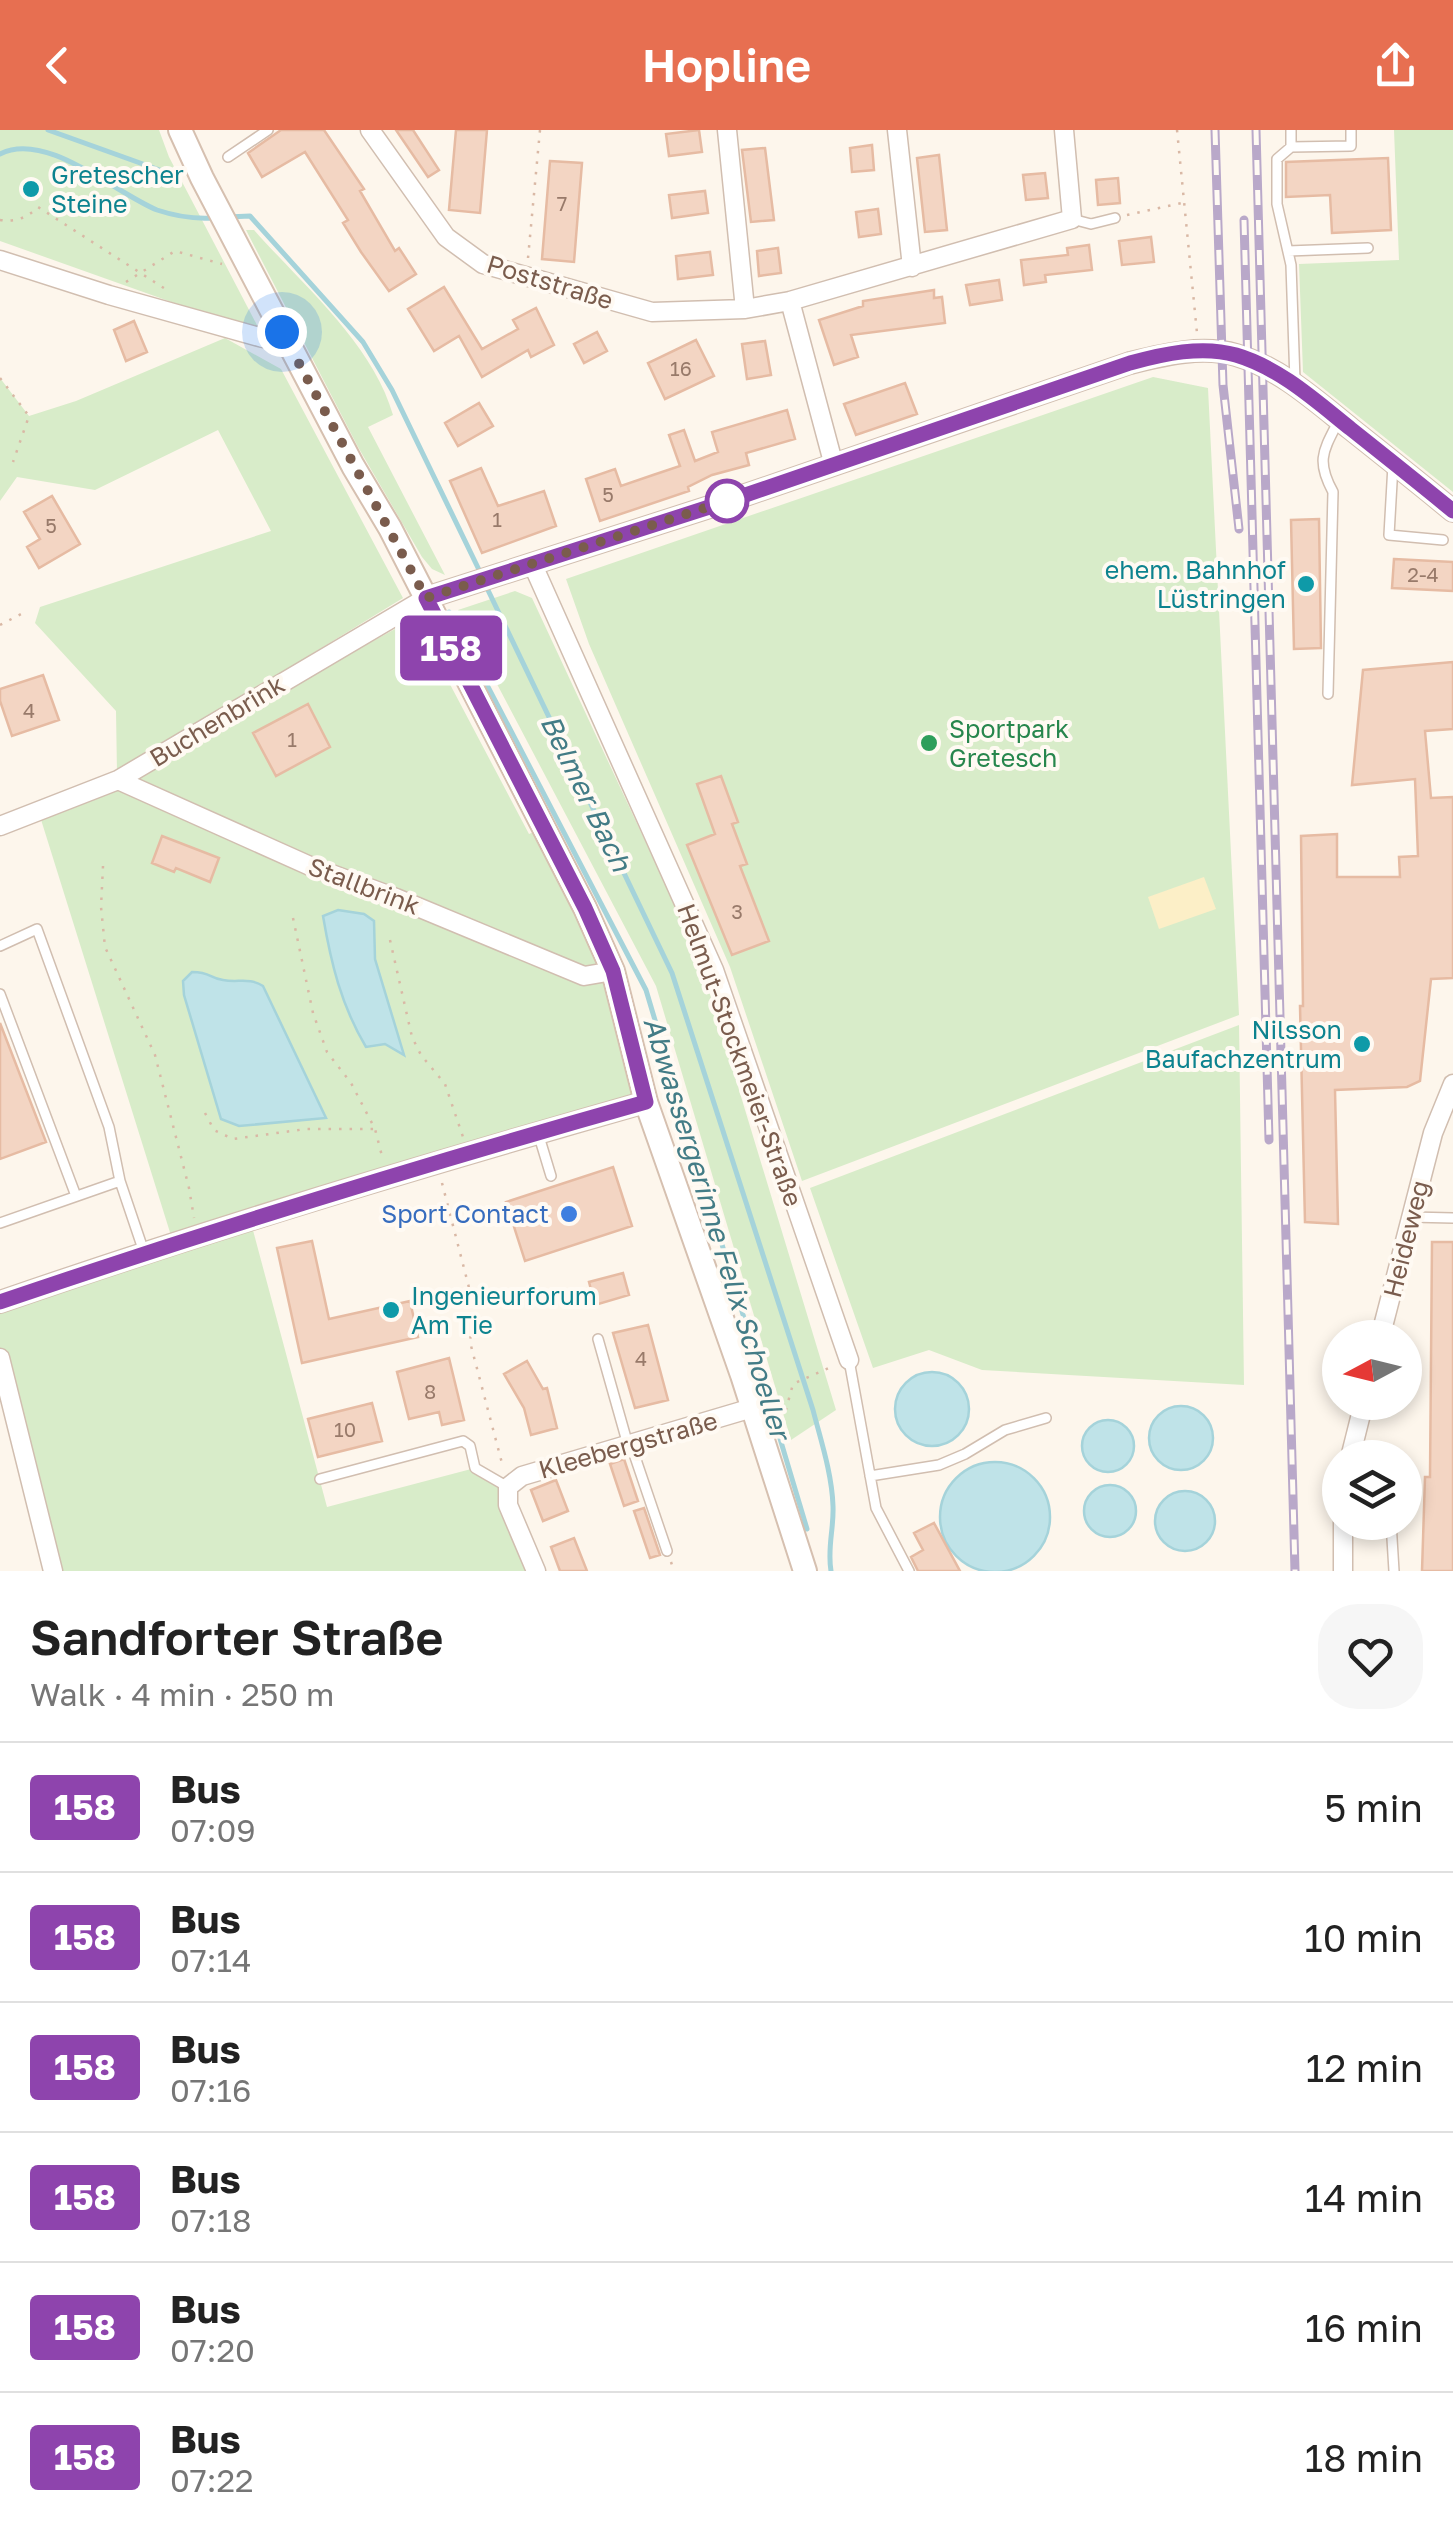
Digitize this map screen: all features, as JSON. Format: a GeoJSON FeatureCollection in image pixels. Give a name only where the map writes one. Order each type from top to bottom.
{"type":"FeatureCollection","features":[{"type":"Feature","properties":{"kind":"main road"},"geometry":{"type":"LineString","coordinates":[[180,130],[250,272],[426,598],[585,908],[613,971],[646,1102],[806,1571]]}},
{"type":"Feature","properties":{"kind":"street","name":"Poststraße"},"geometry":{"type":"LineString","coordinates":[[370,130],[446,237],[483,264],[652,312],[746,309],[790,301],[1072,219]]}},
{"type":"Feature","properties":{"kind":"street"},"geometry":{"type":"LineString","coordinates":[[728,130],[746,309]]}},
{"type":"Feature","properties":{"kind":"street"},"geometry":{"type":"LineString","coordinates":[[897,130],[912,267]]}},
{"type":"Feature","properties":{"kind":"street"},"geometry":{"type":"LineString","coordinates":[[1064,130],[1072,219]]}},
{"type":"Feature","properties":{"kind":"street"},"geometry":{"type":"LineString","coordinates":[[0,260],[264,338],[282,332]]}},
{"type":"Feature","properties":{"kind":"street"},"geometry":{"type":"LineString","coordinates":[[790,301],[833,462]]}},
{"type":"Feature","properties":{"kind":"street"},"geometry":{"type":"LineString","coordinates":[[426,598],[728,501],[1130,363],[1164,354],[1199,351],[1235,354],[1295,384],[1453,510]]}},
{"type":"Feature","properties":{"kind":"street","name":"Helmut-Stockmeier-Straße"},"geometry":{"type":"LineString","coordinates":[[532,563],[714,970],[848,1360]]}},
{"type":"Feature","properties":{"kind":"street","name":"Buchenbrink"},"geometry":{"type":"LineString","coordinates":[[0,826],[118,780],[426,598]]}},
{"type":"Feature","properties":{"kind":"street","name":"Stallbrink"},"geometry":{"type":"LineString","coordinates":[[118,780],[310,866],[584,976],[613,971]]}},
{"type":"Feature","properties":{"kind":"street","name":"Heideweg"},"geometry":{"type":"LineString","coordinates":[[1385,1320],[1432,1133],[1452,1087]]}},
{"type":"Feature","properties":{"kind":"street"},"geometry":{"type":"LineString","coordinates":[[0,1302],[386,1176],[646,1102]]}},
{"type":"Feature","properties":{"kind":"street"},"geometry":{"type":"LineString","coordinates":[[0,1358],[52,1571]]}},
{"type":"Feature","properties":{"kind":"street","name":"Kleebergstraße"},"geometry":{"type":"LineString","coordinates":[[508,1488],[522,1476],[752,1408]]}},
{"type":"Feature","properties":{"kind":"street"},"geometry":{"type":"LineString","coordinates":[[508,1488],[508,1505],[536,1571]]}},
{"type":"Feature","properties":{"kind":"street"},"geometry":{"type":"LineString","coordinates":[[1343,1540],[1343,1571]]}},
{"type":"Feature","properties":{"kind":"lane"},"geometry":{"type":"LineString","coordinates":[[228,157],[268,130]]}},
{"type":"Feature","properties":{"kind":"lane"},"geometry":{"type":"LineString","coordinates":[[1290,130],[1291,147]]}},
{"type":"Feature","properties":{"kind":"lane"},"geometry":{"type":"LineString","coordinates":[[1295,384],[1288,251],[1277,204],[1277,159],[1291,147],[1351,146],[1351,130]]}},
{"type":"Feature","properties":{"kind":"lane"},"geometry":{"type":"LineString","coordinates":[[1072,219],[1091,224],[1115,218]]}},
{"type":"Feature","properties":{"kind":"lane"},"geometry":{"type":"LineString","coordinates":[[1288,251],[1368,248]]}},
{"type":"Feature","properties":{"kind":"lane"},"geometry":{"type":"LineString","coordinates":[[1328,694],[1333,492],[1325,476],[1322,453],[1340,420]]}},
{"type":"Feature","properties":{"kind":"lane"},"geometry":{"type":"LineString","coordinates":[[1393,463],[1389,535],[1444,540]]}},
{"type":"Feature","properties":{"kind":"lane"},"geometry":{"type":"LineString","coordinates":[[0,946],[37,929],[110,1127],[120,1181],[144,1252]]}},
{"type":"Feature","properties":{"kind":"lane"},"geometry":{"type":"LineString","coordinates":[[0,994],[76,1196]]}},
{"type":"Feature","properties":{"kind":"lane"},"geometry":{"type":"LineString","coordinates":[[538,1133],[552,1176]]}},
{"type":"Feature","properties":{"kind":"lane"},"geometry":{"type":"LineString","coordinates":[[0,1224],[120,1181]]}},
{"type":"Feature","properties":{"kind":"lane"},"geometry":{"type":"LineString","coordinates":[[1411,1216],[1453,1218]]}},
{"type":"Feature","properties":{"kind":"lane"},"geometry":{"type":"LineString","coordinates":[[598,1339],[667,1551]]}},
{"type":"Feature","properties":{"kind":"lane"},"geometry":{"type":"LineString","coordinates":[[848,1360],[876,1508],[910,1571]]}},
{"type":"Feature","properties":{"kind":"lane"},"geometry":{"type":"LineString","coordinates":[[870,1476],[939,1465],[1006,1430],[1046,1418]]}},
{"type":"Feature","properties":{"kind":"lane"},"geometry":{"type":"LineString","coordinates":[[320,1479],[463,1441],[470,1446],[475,1468],[508,1488]]}},
{"type":"Feature","properties":{"kind":"lane"},"geometry":{"type":"LineString","coordinates":[[1392,1540],[1394,1571]]}},
{"type":"Feature","properties":{"kind":"path"},"geometry":{"type":"LineString","coordinates":[[526,279],[540,130]]}},
{"type":"Feature","properties":{"kind":"path"},"geometry":{"type":"LineString","coordinates":[[1178,130],[1199,351]]}},
{"type":"Feature","properties":{"kind":"path"},"geometry":{"type":"LineString","coordinates":[[1115,218],[1184,203]]}},
{"type":"Feature","properties":{"kind":"path"},"geometry":{"type":"LineString","coordinates":[[0,220],[28,216],[38,207],[170,293]]}},
{"type":"Feature","properties":{"kind":"path"},"geometry":{"type":"LineString","coordinates":[[109,295],[175,251],[250,272]]}},
{"type":"Feature","properties":{"kind":"path"},"geometry":{"type":"LineString","coordinates":[[0,378],[29,416],[13,462]]}},
{"type":"Feature","properties":{"kind":"path"},"geometry":{"type":"LineString","coordinates":[[0,624],[25,612]]}},
{"type":"Feature","properties":{"kind":"path"},"geometry":{"type":"LineString","coordinates":[[103,866],[101,907],[105,947],[154,1055],[190,1188],[196,1235]]}},
{"type":"Feature","properties":{"kind":"path"},"geometry":{"type":"LineString","coordinates":[[293,918],[313,1013],[328,1052],[351,1083],[375,1128],[386,1176]]}},
{"type":"Feature","properties":{"kind":"path"},"geometry":{"type":"LineString","coordinates":[[390,940],[412,1037],[445,1084],[467,1153]]}},
{"type":"Feature","properties":{"kind":"path"},"geometry":{"type":"LineString","coordinates":[[205,1114],[214,1130],[233,1139],[306,1129],[375,1128]]}},
{"type":"Feature","properties":{"kind":"path"},"geometry":{"type":"LineString","coordinates":[[437,1162],[474,1307],[470,1342],[508,1488]]}},
{"type":"Feature","properties":{"kind":"path"},"geometry":{"type":"LineString","coordinates":[[784,1414],[793,1384],[848,1360]]}},
{"type":"Feature","properties":{"kind":"green space"},"geometry":{"type":"Polygon","coordinates":[[[0,130],[159,130],[169,157],[258,327],[250,330],[0,241],[0,130]]]}},
{"type":"Feature","properties":{"kind":"green space"},"geometry":{"type":"Polygon","coordinates":[[[1394,130],[1453,130],[1453,492],[1303,372],[1299,264],[1399,260],[1394,130]]]}},
{"type":"Feature","properties":{"kind":"green space"},"geometry":{"type":"Polygon","coordinates":[[[246,230],[254,230],[314,294],[370,364],[393,415],[368,427],[445,575],[432,569],[422,557],[358,447],[246,230]]]}},
{"type":"Feature","properties":{"kind":"green space"},"geometry":{"type":"Polygon","coordinates":[[[225,338],[281,369],[403,598],[117,773],[116,711],[35,623],[40,607],[271,531],[218,430],[95,490],[17,477],[0,501],[0,378],[29,416],[76,401],[225,338]]]}},
{"type":"Feature","properties":{"kind":"green space","name":"Sportpark Gretesch"},"geometry":{"type":"Polygon","coordinates":[[[1153,377],[1208,388],[1239,1015],[802,1181],[730,967],[589,644],[566,579],[1153,377]]]}},
{"type":"Feature","properties":{"kind":"green space"},"geometry":{"type":"Polygon","coordinates":[[[515,591],[532,598],[674,903],[706,981],[836,1410],[791,1440],[656,986],[458,610],[515,591]]]}},
{"type":"Feature","properties":{"kind":"green space"},"geometry":{"type":"Polygon","coordinates":[[[415,618],[529,834],[544,828],[585,908],[646,1102],[250,1219],[327,1507],[475,1468],[508,1487],[536,1571],[52,1571],[0,1358],[0,1302],[173,1242],[38,810],[304,679],[415,618]]]}},
{"type":"Feature","properties":{"kind":"green space"},"geometry":{"type":"Polygon","coordinates":[[[1239,1025],[1244,1385],[982,1370],[929,1350],[873,1368],[810,1188],[1239,1025]]]}},
{"type":"Feature","properties":{"kind":"sand"},"geometry":{"type":"Polygon","coordinates":[[[1204,877],[1216,909],[1159,929],[1148,897],[1204,877]]]}},
{"type":"Feature","properties":{"kind":"water"},"geometry":{"type":"Polygon","coordinates":[[[338,910],[364,914],[374,921],[375,959],[404,1055],[385,1044],[366,1047],[350,1015],[323,916],[338,910]]]}},
{"type":"Feature","properties":{"kind":"water"},"geometry":{"type":"Polygon","coordinates":[[[192,972],[263,986],[326,1118],[239,1126],[221,1119],[184,995],[183,981],[192,972]]]}},
{"type":"Feature","properties":{"kind":"water"},"geometry":{"type":"Polygon","coordinates":[[[932,1372],[958,1383],[969,1409],[958,1435],[932,1446],[906,1435],[895,1409],[906,1383],[932,1372]]]}},
{"type":"Feature","properties":{"kind":"water"},"geometry":{"type":"Polygon","coordinates":[[[1181,1406],[1204,1415],[1213,1438],[1204,1461],[1181,1470],[1158,1461],[1149,1438],[1158,1415],[1181,1406]]]}},
{"type":"Feature","properties":{"kind":"water"},"geometry":{"type":"Polygon","coordinates":[[[1108,1420],[1126,1428],[1134,1446],[1126,1464],[1108,1472],[1090,1464],[1082,1446],[1090,1428],[1108,1420]]]}},
{"type":"Feature","properties":{"kind":"water"},"geometry":{"type":"Polygon","coordinates":[[[984,1463],[1006,1463],[1026,1471],[1041,1486],[1049,1506],[1049,1528],[1041,1548],[1026,1563],[1006,1571],[984,1571],[964,1563],[949,1548],[941,1528],[941,1506],[949,1486],[964,1471],[984,1463]]]}},
{"type":"Feature","properties":{"kind":"water"},"geometry":{"type":"Polygon","coordinates":[[[1110,1485],[1128,1493],[1136,1511],[1128,1529],[1110,1537],[1092,1529],[1084,1511],[1092,1493],[1110,1485]]]}},
{"type":"Feature","properties":{"kind":"water"},"geometry":{"type":"Polygon","coordinates":[[[1185,1491],[1206,1500],[1215,1521],[1206,1542],[1185,1551],[1164,1542],[1155,1521],[1164,1500],[1185,1491]]]}},
{"type":"Feature","properties":{"kind":"building"},"geometry":{"type":"Polygon","coordinates":[[[281,130],[324,130],[364,189],[360,191],[395,251],[399,248],[416,274],[389,291],[343,223],[348,220],[305,152],[262,177],[248,153],[281,130]]]}},
{"type":"Feature","properties":{"kind":"building"},"geometry":{"type":"Polygon","coordinates":[[[396,130],[413,130],[439,170],[428,177],[396,130]]]}},
{"type":"Feature","properties":{"kind":"building"},"geometry":{"type":"Polygon","coordinates":[[[456,130],[487,130],[480,213],[449,210],[456,130]]]}},
{"type":"Feature","properties":{"kind":"building"},"geometry":{"type":"Polygon","coordinates":[[[699,130],[702,152],[669,156],[666,134],[699,130]]]}},
{"type":"Feature","properties":{"kind":"building"},"geometry":{"type":"Polygon","coordinates":[[[872,145],[874,170],[852,172],[850,148],[872,145]]]}},
{"type":"Feature","properties":{"kind":"building"},"geometry":{"type":"Polygon","coordinates":[[[765,148],[774,220],[751,222],[742,150],[765,148]]]}},
{"type":"Feature","properties":{"kind":"building"},"geometry":{"type":"Polygon","coordinates":[[[939,155],[947,230],[925,232],[917,158],[939,155]]]}},
{"type":"Feature","properties":{"kind":"building"},"geometry":{"type":"Polygon","coordinates":[[[1388,158],[1391,230],[1332,233],[1330,195],[1286,197],[1286,162],[1388,158]]]}},
{"type":"Feature","properties":{"kind":"building"},"geometry":{"type":"Polygon","coordinates":[[[550,161],[582,163],[574,262],[542,259],[550,161]]]}},
{"type":"Feature","properties":{"kind":"building"},"geometry":{"type":"Polygon","coordinates":[[[1045,173],[1048,198],[1026,200],[1023,175],[1045,173]]]}},
{"type":"Feature","properties":{"kind":"building"},"geometry":{"type":"Polygon","coordinates":[[[1118,178],[1120,203],[1098,205],[1096,180],[1118,178]]]}},
{"type":"Feature","properties":{"kind":"building"},"geometry":{"type":"Polygon","coordinates":[[[705,191],[708,213],[672,218],[669,195],[705,191]]]}},
{"type":"Feature","properties":{"kind":"building"},"geometry":{"type":"Polygon","coordinates":[[[878,209],[881,234],[859,237],[856,212],[878,209]]]}},
{"type":"Feature","properties":{"kind":"building"},"geometry":{"type":"Polygon","coordinates":[[[1151,237],[1154,262],[1122,265],[1119,241],[1151,237]]]}},
{"type":"Feature","properties":{"kind":"building"},"geometry":{"type":"Polygon","coordinates":[[[1089,245],[1092,270],[1045,275],[1046,282],[1024,285],[1021,260],[1068,255],[1067,248],[1089,245]]]}},
{"type":"Feature","properties":{"kind":"building"},"geometry":{"type":"Polygon","coordinates":[[[778,248],[781,273],[759,276],[757,251],[778,248]]]}},
{"type":"Feature","properties":{"kind":"building"},"geometry":{"type":"Polygon","coordinates":[[[710,252],[713,275],[678,279],[676,256],[710,252]]]}},
{"type":"Feature","properties":{"kind":"building"},"geometry":{"type":"Polygon","coordinates":[[[999,280],[1002,300],[970,305],[966,285],[999,280]]]}},
{"type":"Feature","properties":{"kind":"building"},"geometry":{"type":"Polygon","coordinates":[[[444,287],[482,349],[518,329],[513,320],[536,308],[554,345],[531,357],[528,350],[482,377],[459,336],[434,351],[408,309],[444,287]]]}},
{"type":"Feature","properties":{"kind":"building"},"geometry":{"type":"Polygon","coordinates":[[[934,290],[934,298],[942,297],[945,323],[851,335],[858,357],[834,365],[819,320],[863,306],[863,301],[934,290]]]}},
{"type":"Feature","properties":{"kind":"building"},"geometry":{"type":"Polygon","coordinates":[[[134,321],[147,352],[126,361],[114,330],[134,321]]]}},
{"type":"Feature","properties":{"kind":"building"},"geometry":{"type":"Polygon","coordinates":[[[597,332],[607,351],[584,363],[574,344],[597,332]]]}},
{"type":"Feature","properties":{"kind":"building"},"geometry":{"type":"Polygon","coordinates":[[[696,340],[714,376],[665,399],[648,363],[696,340]]]}},
{"type":"Feature","properties":{"kind":"building"},"geometry":{"type":"Polygon","coordinates":[[[765,341],[771,375],[747,379],[742,344],[765,341]]]}},
{"type":"Feature","properties":{"kind":"building"},"geometry":{"type":"Polygon","coordinates":[[[905,383],[917,414],[856,435],[844,404],[905,383]]]}},
{"type":"Feature","properties":{"kind":"building"},"geometry":{"type":"Polygon","coordinates":[[[479,403],[493,426],[458,446],[445,423],[479,403]]]}},
{"type":"Feature","properties":{"kind":"building"},"geometry":{"type":"Polygon","coordinates":[[[787,410],[795,439],[746,453],[749,465],[712,475],[688,487],[689,491],[600,521],[586,479],[615,469],[621,486],[680,466],[669,435],[684,430],[695,461],[718,452],[712,432],[787,410]]]}},
{"type":"Feature","properties":{"kind":"building"},"geometry":{"type":"Polygon","coordinates":[[[481,468],[498,506],[544,491],[556,526],[482,553],[450,481],[481,468]]]}},
{"type":"Feature","properties":{"kind":"building"},"geometry":{"type":"Polygon","coordinates":[[[52,496],[80,544],[39,568],[27,547],[40,539],[24,512],[52,496]]]}},
{"type":"Feature","properties":{"kind":"building","name":"ehem. Bahnhof Lüstringen"},"geometry":{"type":"Polygon","coordinates":[[[1319,519],[1321,648],[1294,649],[1291,520],[1319,519]]]}},
{"type":"Feature","properties":{"kind":"building"},"geometry":{"type":"Polygon","coordinates":[[[1394,559],[1453,562],[1453,591],[1392,588],[1394,559]]]}},
{"type":"Feature","properties":{"kind":"building","name":"Nilsson Baufachzentrum"},"geometry":{"type":"Polygon","coordinates":[[[1453,662],[1453,729],[1425,731],[1431,798],[1453,797],[1453,978],[1431,979],[1420,1081],[1407,1087],[1335,1090],[1338,1224],[1305,1222],[1301,836],[1337,834],[1337,877],[1400,877],[1399,857],[1418,856],[1415,779],[1352,785],[1363,670],[1453,662]]]}},
{"type":"Feature","properties":{"kind":"building"},"geometry":{"type":"Polygon","coordinates":[[[43,675],[59,720],[12,736],[0,689],[43,675]]]}},
{"type":"Feature","properties":{"kind":"building"},"geometry":{"type":"Polygon","coordinates":[[[308,704],[330,747],[276,776],[253,733],[308,704]]]}},
{"type":"Feature","properties":{"kind":"building"},"geometry":{"type":"Polygon","coordinates":[[[721,776],[738,822],[732,824],[747,864],[740,866],[769,941],[732,955],[687,845],[715,834],[697,784],[721,776]]]}},
{"type":"Feature","properties":{"kind":"building"},"geometry":{"type":"Polygon","coordinates":[[[162,836],[219,858],[210,882],[152,863],[162,836]]]}},
{"type":"Feature","properties":{"kind":"building"},"geometry":{"type":"Polygon","coordinates":[[[0,1023],[46,1142],[0,1159],[0,1023]]]}},
{"type":"Feature","properties":{"kind":"building","name":"Sport Contact"},"geometry":{"type":"Polygon","coordinates":[[[613,1167],[632,1226],[525,1261],[506,1202],[613,1167]]]}},
{"type":"Feature","properties":{"kind":"building","name":"Ingenieurforum Am Tie"},"geometry":{"type":"Polygon","coordinates":[[[312,1241],[329,1319],[410,1301],[418,1337],[302,1363],[277,1248],[312,1241]]]}},
{"type":"Feature","properties":{"kind":"building"},"geometry":{"type":"Polygon","coordinates":[[[1432,1242],[1453,1242],[1453,1571],[1422,1571],[1425,1477],[1430,1477],[1432,1242]]]}},
{"type":"Feature","properties":{"kind":"building"},"geometry":{"type":"Polygon","coordinates":[[[623,1273],[629,1295],[595,1305],[589,1282],[623,1273]]]}},
{"type":"Feature","properties":{"kind":"building"},"geometry":{"type":"Polygon","coordinates":[[[648,1325],[668,1400],[635,1408],[613,1333],[648,1325]]]}},
{"type":"Feature","properties":{"kind":"building"},"geometry":{"type":"Polygon","coordinates":[[[449,1358],[464,1420],[442,1425],[439,1412],[409,1419],[397,1372],[449,1358]]]}},
{"type":"Feature","properties":{"kind":"building"},"geometry":{"type":"Polygon","coordinates":[[[527,1361],[543,1389],[547,1388],[557,1428],[531,1435],[524,1408],[504,1374],[527,1361]]]}},
{"type":"Feature","properties":{"kind":"building"},"geometry":{"type":"Polygon","coordinates":[[[372,1403],[382,1441],[318,1457],[308,1419],[372,1403]]]}},
{"type":"Feature","properties":{"kind":"building"},"geometry":{"type":"Polygon","coordinates":[[[624,1459],[638,1501],[624,1506],[610,1464],[624,1459]]]}},
{"type":"Feature","properties":{"kind":"building"},"geometry":{"type":"Polygon","coordinates":[[[556,1480],[568,1511],[543,1521],[531,1490],[556,1480]]]}},
{"type":"Feature","properties":{"kind":"building"},"geometry":{"type":"Polygon","coordinates":[[[644,1508],[660,1555],[650,1558],[634,1511],[644,1508]]]}},
{"type":"Feature","properties":{"kind":"building"},"geometry":{"type":"Polygon","coordinates":[[[934,1523],[960,1571],[918,1571],[911,1557],[923,1550],[914,1533],[934,1523]]]}},
{"type":"Feature","properties":{"kind":"building"},"geometry":{"type":"Polygon","coordinates":[[[574,1538],[587,1571],[560,1571],[551,1547],[574,1538]]]}},
{"type":"Feature","properties":{"kind":"waterway","name":"Abwassergerinne Felix Schoeller"},"geometry":{"type":"LineString","coordinates":[[48,130],[168,173]]}},
{"type":"Feature","properties":{"kind":"waterway","name":"Belmer Bach"},"geometry":{"type":"LineString","coordinates":[[0,154],[18,149],[38,150],[80,167],[157,210],[184,217],[212,218]]}},
{"type":"Feature","properties":{"kind":"waterway","name":"Belmer Bach"},"geometry":{"type":"LineString","coordinates":[[228,217],[250,216],[363,342],[392,390],[482,576]]}},
{"type":"Feature","properties":{"kind":"waterway","name":"Belmer Bach"},"geometry":{"type":"LineString","coordinates":[[486,586],[672,973],[823,1446],[833,1506],[831,1571]]}},
{"type":"Feature","properties":{"kind":"waterway","name":"Abwassergerinne Felix Schoeller"},"geometry":{"type":"LineString","coordinates":[[449,612],[646,990],[807,1529]]}},
{"type":"Feature","properties":{"kind":"railway"},"geometry":{"type":"LineString","coordinates":[[1215,130],[1223,385],[1239,529]]}},
{"type":"Feature","properties":{"kind":"railway"},"geometry":{"type":"LineString","coordinates":[[1256,130],[1295,1571]]}},
{"type":"Feature","properties":{"kind":"railway"},"geometry":{"type":"LineString","coordinates":[[1244,220],[1269,1140]]}},
{"type":"Feature","properties":{"kind":"bus line","name":"158"},"geometry":{"type":"LineString","coordinates":[[0,1302],[173,1242],[386,1176],[646,1102],[613,971],[585,908],[426,598],[728,501],[1130,363],[1164,354],[1199,351],[1235,354],[1295,384],[1453,511]]}},
{"type":"Feature","properties":{"kind":"place","name":"Gretescher Steine"},"geometry":{"type":"Point","coordinates":[31,189]}},
{"type":"Feature","properties":{"kind":"place","name":"ehem. Bahnhof Lüstringen"},"geometry":{"type":"Point","coordinates":[1306,584]}},
{"type":"Feature","properties":{"kind":"place","name":"Sportpark Gretesch"},"geometry":{"type":"Point","coordinates":[929,743]}},
{"type":"Feature","properties":{"kind":"place","name":"Nilsson Baufachzentrum"},"geometry":{"type":"Point","coordinates":[1362,1044]}},
{"type":"Feature","properties":{"kind":"place","name":"Sport Contact"},"geometry":{"type":"Point","coordinates":[569,1214]}},
{"type":"Feature","properties":{"kind":"place","name":"Ingenieurforum Am Tie"},"geometry":{"type":"Point","coordinates":[391,1310]}},
{"type":"Feature","properties":{"kind":"route"},"geometry":{"type":"LineString","coordinates":[[282,332],[426,598],[727,501]]}}]}
